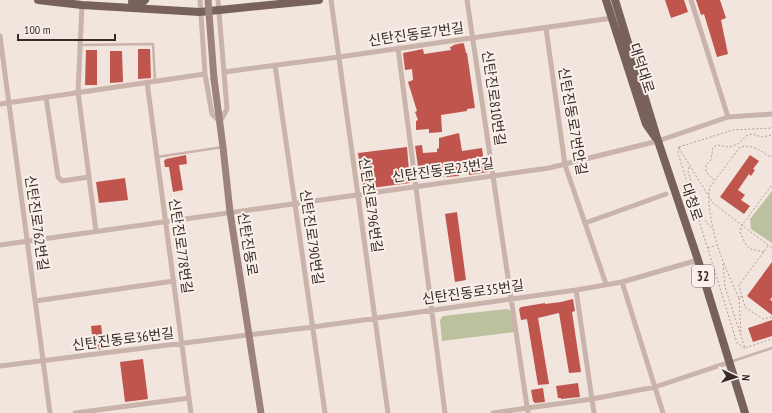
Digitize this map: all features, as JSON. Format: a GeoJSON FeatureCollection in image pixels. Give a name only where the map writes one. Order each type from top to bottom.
{"type":"FeatureCollection","features":[{"type":"Feature","properties":{"kind":"main road"},"geometry":{"type":"LineString","coordinates":[[38,0],[82,5],[200,12],[320,0]]}},
{"type":"Feature","properties":{"kind":"main road"},"geometry":{"type":"LineString","coordinates":[[120,7],[132,2],[142,3],[145,0]]}},
{"type":"Feature","properties":{"kind":"main road","name":"신탄진동로"},"geometry":{"type":"LineString","coordinates":[[208,0],[214,78],[230,212],[260,413]]}},
{"type":"Feature","properties":{"kind":"main road","name":"대덕대로"},"geometry":{"type":"LineString","coordinates":[[606,0],[646,124],[658,141]]}},
{"type":"Feature","properties":{"kind":"main road","name":"대청로"},"geometry":{"type":"LineString","coordinates":[[615,0],[658,141],[698,260],[745,413]]}},
{"type":"Feature","properties":{"kind":"street"},"geometry":{"type":"LineString","coordinates":[[200,0],[205,74],[212,114],[220,122],[227,109],[218,0]]}},
{"type":"Feature","properties":{"kind":"street","name":"신탄진로796번길"},"geometry":{"type":"LineString","coordinates":[[331,0],[388,413]]}},
{"type":"Feature","properties":{"kind":"street","name":"신탄진로810번길"},"geometry":{"type":"LineString","coordinates":[[467,0],[527,411]]}},
{"type":"Feature","properties":{"kind":"street"},"geometry":{"type":"LineString","coordinates":[[691,0],[728,117]]}},
{"type":"Feature","properties":{"kind":"street"},"geometry":{"type":"LineString","coordinates":[[82,5],[78,92],[96,231]]}},
{"type":"Feature","properties":{"kind":"street","name":"신탄진동로7번길"},"geometry":{"type":"LineString","coordinates":[[224,72],[612,18]]}},
{"type":"Feature","properties":{"kind":"street","name":"신탄진동로7번안길"},"geometry":{"type":"LineString","coordinates":[[546,28],[566,165],[606,284]]}},
{"type":"Feature","properties":{"kind":"street","name":"신탄진로762번길"},"geometry":{"type":"LineString","coordinates":[[0,36],[50,413]]}},
{"type":"Feature","properties":{"kind":"street"},"geometry":{"type":"LineString","coordinates":[[398,48],[445,413]]}},
{"type":"Feature","properties":{"kind":"street","name":"신탄진로790번길"},"geometry":{"type":"LineString","coordinates":[[275,65],[325,413]]}},
{"type":"Feature","properties":{"kind":"street"},"geometry":{"type":"LineString","coordinates":[[0,104],[205,74]]}},
{"type":"Feature","properties":{"kind":"street","name":"신탄진로778번길"},"geometry":{"type":"LineString","coordinates":[[147,82],[191,413]]}},
{"type":"Feature","properties":{"kind":"street"},"geometry":{"type":"LineString","coordinates":[[46,97],[58,177],[62,181],[89,178]]}},
{"type":"Feature","properties":{"kind":"street","name":"신탄진동로23번길"},"geometry":{"type":"LineString","coordinates":[[0,245],[549,168],[658,141],[728,117],[772,114]]}},
{"type":"Feature","properties":{"kind":"street"},"geometry":{"type":"LineString","coordinates":[[585,223],[666,194]]}},
{"type":"Feature","properties":{"kind":"street","name":"신탄진동로35번길"},"geometry":{"type":"LineString","coordinates":[[249,335],[576,290],[622,282],[698,260]]}},
{"type":"Feature","properties":{"kind":"street"},"geometry":{"type":"LineString","coordinates":[[35,300],[174,281]]}},
{"type":"Feature","properties":{"kind":"street"},"geometry":{"type":"LineString","coordinates":[[622,282],[663,413]]}},
{"type":"Feature","properties":{"kind":"street"},"geometry":{"type":"LineString","coordinates":[[576,290],[594,413]]}},
{"type":"Feature","properties":{"kind":"street","name":"신탄진동로36번길"},"geometry":{"type":"LineString","coordinates":[[0,366],[249,335]]}},
{"type":"Feature","properties":{"kind":"street"},"geometry":{"type":"LineString","coordinates":[[493,413],[527,411],[655,387],[730,362]]}},
{"type":"Feature","properties":{"kind":"street"},"geometry":{"type":"LineString","coordinates":[[75,413],[189,398]]}},
{"type":"Feature","properties":{"kind":"lane"},"geometry":{"type":"LineString","coordinates":[[80,45],[153,44],[155,81]]}},
{"type":"Feature","properties":{"kind":"lane"},"geometry":{"type":"LineString","coordinates":[[157,156],[223,147]]}},
{"type":"Feature","properties":{"kind":"lane"},"geometry":{"type":"LineString","coordinates":[[730,362],[772,348]]}},
{"type":"Feature","properties":{"kind":"path"},"geometry":{"type":"LineString","coordinates":[[678,147],[733,130],[772,128]]}},
{"type":"Feature","properties":{"kind":"path"},"geometry":{"type":"LineString","coordinates":[[715,180],[706,172],[706,165],[711,160],[713,147],[717,145],[729,147],[738,144],[746,136],[752,134],[762,136],[772,135]]}},
{"type":"Feature","properties":{"kind":"path"},"geometry":{"type":"LineString","coordinates":[[678,147],[713,203],[772,248]]}},
{"type":"Feature","properties":{"kind":"path"},"geometry":{"type":"LineString","coordinates":[[678,147],[678,153],[737,343],[745,348]]}},
{"type":"Feature","properties":{"kind":"path"},"geometry":{"type":"LineString","coordinates":[[741,336],[739,298],[723,264],[712,230],[708,195],[710,187],[740,147],[754,147],[770,157],[772,156]]}},
{"type":"Feature","properties":{"kind":"path"},"geometry":{"type":"LineString","coordinates":[[690,166],[688,172],[705,220],[712,230]]}},
{"type":"Feature","properties":{"kind":"path"},"geometry":{"type":"LineString","coordinates":[[764,252],[750,249],[746,245],[740,232],[742,225],[772,185]]}},
{"type":"Feature","properties":{"kind":"path"},"geometry":{"type":"LineString","coordinates":[[708,248],[717,245]]}},
{"type":"Feature","properties":{"kind":"path"},"geometry":{"type":"LineString","coordinates":[[769,245],[739,285],[745,307],[763,320],[772,317]]}},
{"type":"Feature","properties":{"kind":"path"},"geometry":{"type":"LineString","coordinates":[[723,264],[725,287],[745,348]]}},
{"type":"Feature","properties":{"kind":"path"},"geometry":{"type":"LineString","coordinates":[[745,348],[772,339]]}},
{"type":"Feature","properties":{"kind":"green space"},"geometry":{"type":"Polygon","coordinates":[[[772,191],[772,243],[751,229],[750,219],[772,191]]]}},
{"type":"Feature","properties":{"kind":"green space"},"geometry":{"type":"Polygon","coordinates":[[[507,309],[512,312],[515,332],[442,341],[440,320],[443,316],[507,309]]]}},
{"type":"Feature","properties":{"kind":"building"},"geometry":{"type":"Polygon","coordinates":[[[665,0],[684,0],[688,12],[671,18],[665,0]]]}},
{"type":"Feature","properties":{"kind":"building"},"geometry":{"type":"Polygon","coordinates":[[[696,0],[720,0],[726,18],[721,20],[728,54],[717,57],[704,14],[701,15],[696,0]]]}},
{"type":"Feature","properties":{"kind":"building"},"geometry":{"type":"Polygon","coordinates":[[[463,43],[467,53],[475,108],[467,109],[467,111],[441,115],[442,132],[429,133],[429,129],[416,130],[416,121],[418,120],[415,112],[417,111],[408,82],[413,80],[412,69],[405,70],[403,53],[423,49],[424,54],[451,50],[450,47],[453,45],[463,43]]]}},
{"type":"Feature","properties":{"kind":"building"},"geometry":{"type":"Polygon","coordinates":[[[138,49],[150,49],[151,78],[138,79],[138,49]]]}},
{"type":"Feature","properties":{"kind":"building"},"geometry":{"type":"Polygon","coordinates":[[[86,50],[97,50],[97,85],[85,85],[86,50]]]}},
{"type":"Feature","properties":{"kind":"building"},"geometry":{"type":"Polygon","coordinates":[[[110,51],[122,51],[123,82],[110,83],[110,51]]]}},
{"type":"Feature","properties":{"kind":"building"},"geometry":{"type":"Polygon","coordinates":[[[459,133],[462,151],[482,148],[484,162],[487,161],[488,172],[469,175],[469,171],[458,173],[459,176],[446,176],[420,180],[415,146],[422,145],[423,153],[437,152],[437,149],[439,148],[439,138],[459,133]]]}},
{"type":"Feature","properties":{"kind":"building"},"geometry":{"type":"Polygon","coordinates":[[[407,147],[410,183],[363,189],[358,153],[407,147]]]}},
{"type":"Feature","properties":{"kind":"building"},"geometry":{"type":"Polygon","coordinates":[[[186,155],[187,164],[179,165],[183,190],[173,192],[169,167],[165,167],[164,161],[166,159],[186,155]]]}},
{"type":"Feature","properties":{"kind":"building"},"geometry":{"type":"Polygon","coordinates":[[[750,155],[759,161],[753,169],[755,170],[751,176],[749,174],[738,190],[745,195],[741,200],[750,206],[744,214],[720,197],[750,155]]]}},
{"type":"Feature","properties":{"kind":"building"},"geometry":{"type":"Polygon","coordinates":[[[125,178],[128,200],[99,203],[96,182],[125,178]]]}},
{"type":"Feature","properties":{"kind":"building"},"geometry":{"type":"Polygon","coordinates":[[[457,212],[466,280],[455,282],[445,214],[457,212]]]}},
{"type":"Feature","properties":{"kind":"building"},"geometry":{"type":"Polygon","coordinates":[[[772,262],[772,297],[770,300],[772,301],[772,315],[747,296],[772,262]]]}},
{"type":"Feature","properties":{"kind":"building"},"geometry":{"type":"Polygon","coordinates":[[[573,299],[575,311],[572,312],[581,372],[569,373],[559,313],[538,318],[549,384],[538,385],[527,319],[521,320],[519,309],[521,307],[573,299]]]}},
{"type":"Feature","properties":{"kind":"building"},"geometry":{"type":"Polygon","coordinates":[[[772,320],[772,336],[753,342],[748,328],[772,320]]]}},
{"type":"Feature","properties":{"kind":"building"},"geometry":{"type":"Polygon","coordinates":[[[101,325],[104,349],[94,350],[91,326],[101,325]]]}},
{"type":"Feature","properties":{"kind":"building"},"geometry":{"type":"Polygon","coordinates":[[[143,359],[148,399],[125,402],[120,362],[143,359]]]}},
{"type":"Feature","properties":{"kind":"building"},"geometry":{"type":"Polygon","coordinates":[[[578,383],[580,397],[558,398],[556,386],[578,383]]]}},
{"type":"Feature","properties":{"kind":"building"},"geometry":{"type":"Polygon","coordinates":[[[543,388],[545,402],[535,403],[533,401],[531,390],[543,388]]]}}]}
